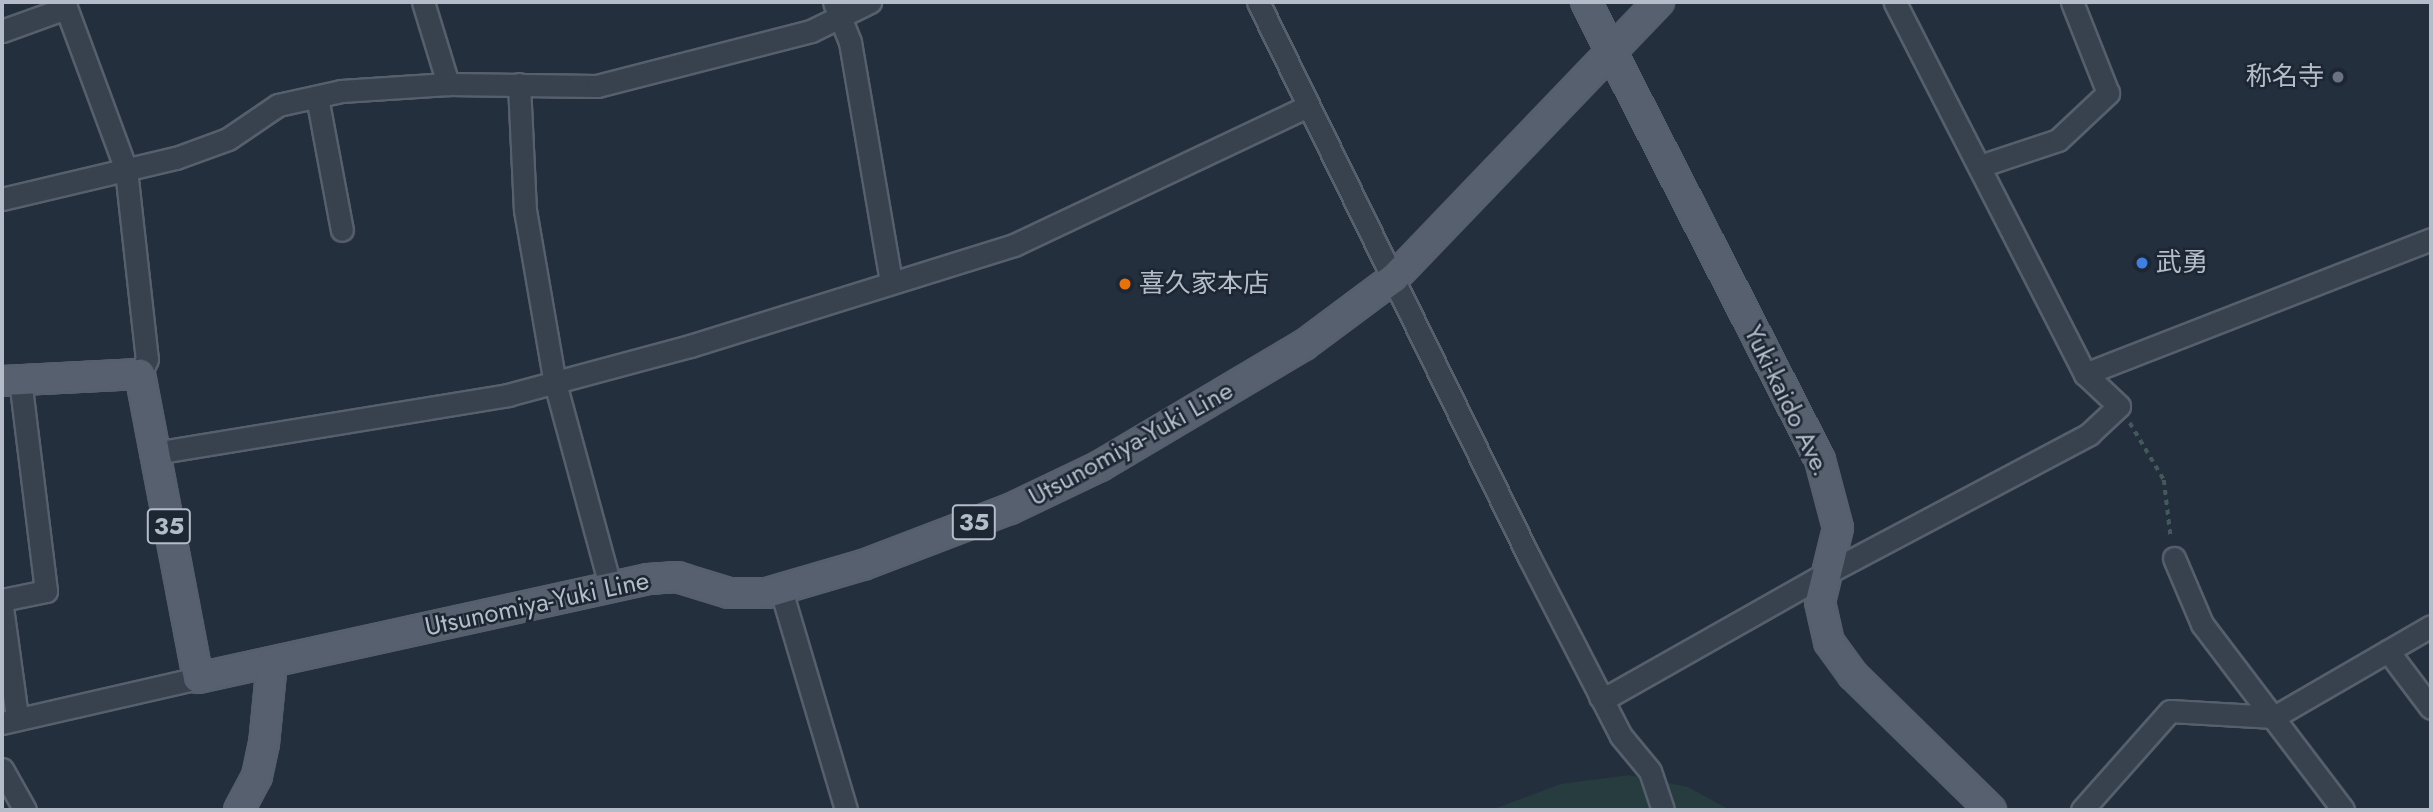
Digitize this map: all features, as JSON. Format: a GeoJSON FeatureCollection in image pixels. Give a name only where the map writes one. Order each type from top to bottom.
{"type":"FeatureCollection","features":[{"type":"Feature","properties":{"kind":"main road","name":"Yuki-kaido Ave."},"geometry":{"type":"LineString","coordinates":[[1586,2],[1819,460],[1838,528],[1820,602],[1829,642],[1853,675],[1991,810]]}},
{"type":"Feature","properties":{"kind":"main road","name":"Utsunomiya-Yuki Line"},"geometry":{"type":"LineString","coordinates":[[198,678],[610,586],[677,577],[739,595],[781,590],[863,565],[1010,509],[1100,466],[1304,345],[1394,278],[1609,49],[1659,2]]}},
{"type":"Feature","properties":{"kind":"main road"},"geometry":{"type":"LineString","coordinates":[[11,380],[140,374]]}},
{"type":"Feature","properties":{"kind":"main road","name":"35"},"geometry":{"type":"LineString","coordinates":[[140,374],[198,678]]}},
{"type":"Feature","properties":{"kind":"main road"},"geometry":{"type":"LineString","coordinates":[[239,810],[257,776],[264,744],[272,662]]}},
{"type":"Feature","properties":{"kind":"street"},"geometry":{"type":"LineString","coordinates":[[423,2],[448,85]]}},
{"type":"Feature","properties":{"kind":"street"},"geometry":{"type":"LineString","coordinates":[[2,198],[176,158],[228,139],[278,105],[317,97],[448,85],[597,86],[811,31],[837,9],[870,2]]}},
{"type":"Feature","properties":{"kind":"street"},"geometry":{"type":"LineString","coordinates":[[1258,2],[1600,697],[1621,736],[1650,772],[1663,810]]}},
{"type":"Feature","properties":{"kind":"street"},"geometry":{"type":"LineString","coordinates":[[1600,697],[1611,695],[1827,573],[2089,434],[2119,406],[2085,374],[1895,2]]}},
{"type":"Feature","properties":{"kind":"street"},"geometry":{"type":"LineString","coordinates":[[1980,166],[2058,141],[2108,93],[2072,2]]}},
{"type":"Feature","properties":{"kind":"street"},"geometry":{"type":"LineString","coordinates":[[2,31],[65,5],[126,170],[147,359],[140,374]]}},
{"type":"Feature","properties":{"kind":"street"},"geometry":{"type":"LineString","coordinates":[[837,9],[850,42],[891,283]]}},
{"type":"Feature","properties":{"kind":"street"},"geometry":{"type":"LineString","coordinates":[[519,84],[525,210],[555,383],[610,586]]}},
{"type":"Feature","properties":{"kind":"street"},"geometry":{"type":"LineString","coordinates":[[317,97],[342,230]]}},
{"type":"Feature","properties":{"kind":"street"},"geometry":{"type":"LineString","coordinates":[[155,453],[331,428],[555,383],[891,283],[1051,229],[1308,106]]}},
{"type":"Feature","properties":{"kind":"street"},"geometry":{"type":"LineString","coordinates":[[2085,374],[2431,239]]}},
{"type":"Feature","properties":{"kind":"street"},"geometry":{"type":"LineString","coordinates":[[2,600],[46,592],[11,380]]}},
{"type":"Feature","properties":{"kind":"street"},"geometry":{"type":"LineString","coordinates":[[2174,558],[2202,624],[2343,810]]}},
{"type":"Feature","properties":{"kind":"street"},"geometry":{"type":"LineString","coordinates":[[781,590],[846,810]]}},
{"type":"Feature","properties":{"kind":"street"},"geometry":{"type":"LineString","coordinates":[[2,607],[10,720],[198,678]]}},
{"type":"Feature","properties":{"kind":"street"},"geometry":{"type":"LineString","coordinates":[[2082,810],[2170,711],[2274,717],[2431,626]]}},
{"type":"Feature","properties":{"kind":"street"},"geometry":{"type":"LineString","coordinates":[[2388,651],[2431,708]]}},
{"type":"Feature","properties":{"kind":"street"},"geometry":{"type":"LineString","coordinates":[[2,769],[25,810]]}},
{"type":"Feature","properties":{"kind":"path"},"geometry":{"type":"LineString","coordinates":[[2119,406],[2164,480],[2174,558]]}},
{"type":"Feature","properties":{"kind":"green space"},"geometry":{"type":"Polygon","coordinates":[[[1629,775],[1688,787],[1730,810],[1491,810],[1561,784],[1629,775]]]}},
{"type":"Feature","properties":{"kind":"place","name":"称名寺"},"geometry":{"type":"Point","coordinates":[2338,77]}},
{"type":"Feature","properties":{"kind":"place","name":"武勇"},"geometry":{"type":"Point","coordinates":[2142,263]}},
{"type":"Feature","properties":{"kind":"place","name":"喜久家本店"},"geometry":{"type":"Point","coordinates":[1125,284]}}]}
